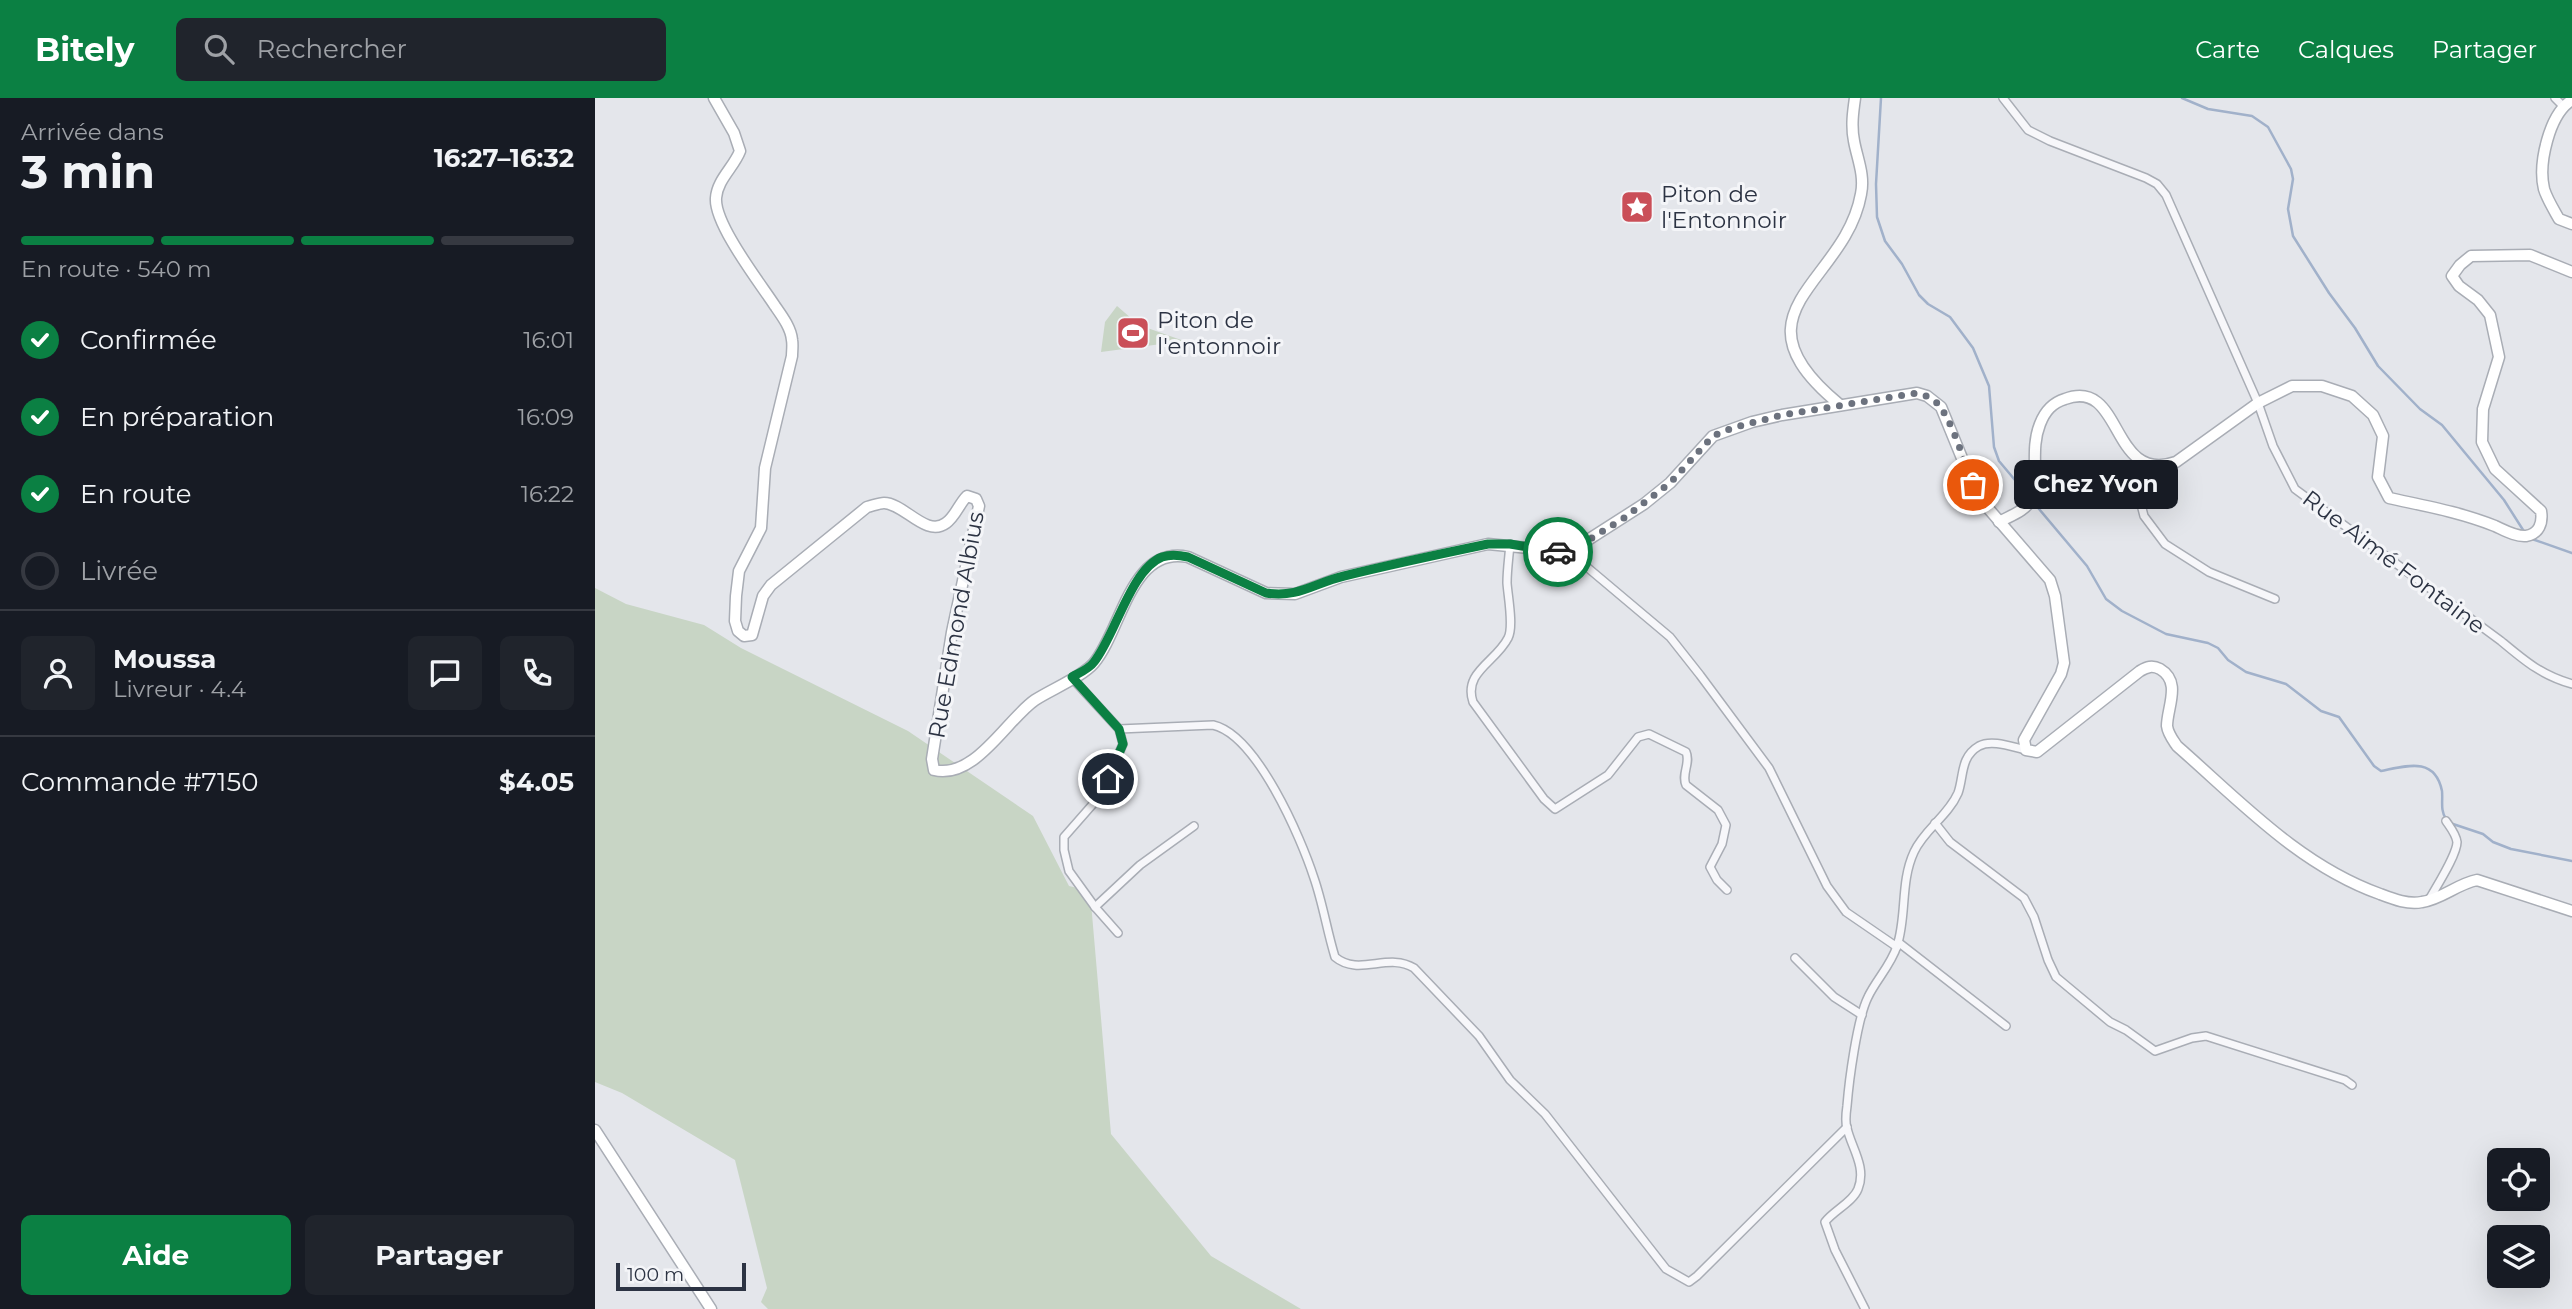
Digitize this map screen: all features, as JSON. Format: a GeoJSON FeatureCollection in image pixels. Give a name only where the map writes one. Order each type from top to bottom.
{"type":"FeatureCollection","features":[{"type":"Feature","properties":{"kind":"main road","name":"Rue Edmond Albius"},"geometry":{"type":"LineString","coordinates":[[714,98],[734,133],[740,150],[736,163],[725,175],[717,191],[716,208],[726,232],[782,317],[792,340],[792,356],[765,468],[761,528],[739,571],[735,621],[738,631],[744,636],[752,635],[763,596],[771,584],[867,507],[883,503],[894,505],[936,527],[946,523],[967,496],[976,499],[979,506],[946,660],[932,760],[934,770],[950,771],[963,766],[994,743],[1033,701],[1092,666],[1137,582],[1159,558],[1175,554],[1188,557],[1266,593],[1280,595],[1295,594],[1341,576],[1488,544],[1510,544],[1542,551],[1569,552]]}},
{"type":"Feature","properties":{"kind":"main road"},"geometry":{"type":"LineString","coordinates":[[1839,404],[1804,369],[1795,354],[1790,326],[1802,295],[1843,240],[1858,204],[1862,177],[1853,139],[1855,98]]}},
{"type":"Feature","properties":{"kind":"main road"},"geometry":{"type":"LineString","coordinates":[[2563,101],[2542,156],[2544,190],[2559,219],[2572,224]]}},
{"type":"Feature","properties":{"kind":"main road"},"geometry":{"type":"LineString","coordinates":[[2004,519],[2028,506],[2034,491],[2034,448],[2040,423],[2052,403],[2075,395],[2090,397],[2103,406],[2133,456],[2148,465],[2162,467],[2176,463],[2258,403],[2293,386],[2322,386],[2352,396],[2372,415],[2382,436],[2378,477],[2389,498],[2466,515],[2519,536],[2530,536],[2543,520],[2541,511],[2495,468],[2482,442],[2483,409],[2499,356],[2490,315],[2452,276],[2471,256],[2530,255],[2572,272]]}},
{"type":"Feature","properties":{"kind":"main road"},"geometry":{"type":"LineString","coordinates":[[1569,552],[1634,511],[1670,483],[1713,436],[1752,422],[1839,404],[1917,393],[1935,401],[1946,416],[1973,485],[2004,519],[2050,580],[2055,596],[2064,663],[2061,674],[2024,740],[2026,750],[2036,752],[2140,671],[2149,666],[2158,668],[2167,674],[2172,685],[2168,726],[2177,746],[2293,848],[2319,865],[2367,889],[2410,902],[2429,900],[2463,883],[2477,880],[2572,911]]}},
{"type":"Feature","properties":{"kind":"main road"},"geometry":{"type":"LineString","coordinates":[[595,1129],[711,1309]]}},
{"type":"Feature","properties":{"kind":"street","name":"Rue Aimé Fontaine"},"geometry":{"type":"LineString","coordinates":[[2003,98],[2028,130],[2158,184],[2166,195],[2258,403],[2273,446],[2295,489],[2533,668],[2549,677],[2572,684]]}},
{"type":"Feature","properties":{"kind":"street"},"geometry":{"type":"LineString","coordinates":[[2162,467],[2138,493],[2144,516],[2156,535],[2165,544],[2209,572],[2275,599]]}},
{"type":"Feature","properties":{"kind":"street"},"geometry":{"type":"LineString","coordinates":[[1510,544],[1507,581],[1509,637],[1474,677],[1470,692],[1473,702],[1528,779],[1555,809],[1608,775],[1639,737],[1649,734],[1686,752],[1689,757],[1683,780],[1718,810],[1726,825],[1722,844],[1710,867],[1727,890]]}},
{"type":"Feature","properties":{"kind":"street"},"geometry":{"type":"LineString","coordinates":[[1569,552],[1670,636],[1769,768],[1839,905],[1898,945],[2006,1026]]}},
{"type":"Feature","properties":{"kind":"street"},"geometry":{"type":"LineString","coordinates":[[1072,677],[1119,729],[1123,744],[1100,796],[1064,837],[1063,850],[1069,871],[1094,907],[1118,933]]}},
{"type":"Feature","properties":{"kind":"street"},"geometry":{"type":"LineString","coordinates":[[1119,729],[1213,725],[1225,727],[1245,746],[1262,766],[1303,846],[1335,957],[1355,967],[1404,962],[1414,968],[1479,1036],[1510,1080],[1545,1114],[1666,1269],[1681,1279],[1689,1282],[1697,1276],[1846,1127]]}},
{"type":"Feature","properties":{"kind":"street"},"geometry":{"type":"LineString","coordinates":[[1865,1309],[1835,1250],[1825,1222],[1858,1192],[1860,1182],[1856,1149],[1846,1127],[1862,1015],[1868,998],[1898,945],[1907,874],[1914,853],[1925,834],[1947,811],[1958,792],[1963,765],[1971,752],[1990,743],[2026,750]]}},
{"type":"Feature","properties":{"kind":"street"},"geometry":{"type":"LineString","coordinates":[[2429,900],[2453,856],[2457,842],[2452,829],[2445,821]]}},
{"type":"Feature","properties":{"kind":"street"},"geometry":{"type":"LineString","coordinates":[[1935,823],[1950,842],[2024,898],[2034,917],[2056,977],[2110,1022],[2155,1051],[2206,1036],[2345,1080],[2352,1086]]}},
{"type":"Feature","properties":{"kind":"street"},"geometry":{"type":"LineString","coordinates":[[1094,907],[1140,865],[1193,826]]}},
{"type":"Feature","properties":{"kind":"street"},"geometry":{"type":"LineString","coordinates":[[1795,958],[1834,997],[1862,1015]]}},
{"type":"Feature","properties":{"kind":"green space","name":"Piton de l'entonnoir"},"geometry":{"type":"Polygon","coordinates":[[[1117,306],[1139,325],[1184,341],[1101,352],[1105,322],[1117,306]]]}},
{"type":"Feature","properties":{"kind":"green space"},"geometry":{"type":"Polygon","coordinates":[[[595,588],[626,604],[704,625],[741,648],[908,731],[1033,816],[1069,886],[1090,891],[1111,1134],[1211,1256],[1301,1309],[768,1309],[761,1302],[767,1288],[735,1160],[622,1093],[595,1082],[595,588]]]}},
{"type":"Feature","properties":{"kind":"waterway"},"geometry":{"type":"LineString","coordinates":[[1881,98],[1876,184],[1877,217],[1885,241],[1902,264],[1919,295],[1928,304],[1950,317],[1973,348],[1989,386],[1994,447],[1999,461],[2030,498]]}},
{"type":"Feature","properties":{"kind":"waterway"},"geometry":{"type":"LineString","coordinates":[[2182,98],[2208,109],[2252,116],[2268,127],[2291,169],[2293,179],[2288,209],[2293,236],[2329,293],[2378,366],[2420,409],[2442,425],[2504,500],[2525,533]]}},
{"type":"Feature","properties":{"kind":"waterway"},"geometry":{"type":"LineString","coordinates":[[2034,503],[2087,566],[2106,599],[2122,611],[2166,634],[2208,643],[2218,648],[2228,660],[2246,672],[2286,684],[2321,711],[2339,717],[2374,766],[2381,771],[2418,766],[2433,772],[2442,791],[2446,819]]}},
{"type":"Feature","properties":{"kind":"waterway"},"geometry":{"type":"LineString","coordinates":[[2532,539],[2572,553]]}},
{"type":"Feature","properties":{"kind":"waterway"},"geometry":{"type":"LineString","coordinates":[[2450,823],[2483,834],[2493,842],[2511,849],[2572,861]]}},
{"type":"Feature","properties":{"kind":"way so far"},"geometry":{"type":"LineString","coordinates":[[1558,552],[1569,552],[1644,504],[1670,483],[1713,436],[1752,422],[1839,404],[1917,393],[1927,396],[1941,407],[1946,416],[1973,485]]}},
{"type":"Feature","properties":{"kind":"place","name":"Piton de l'Entonnoir"},"geometry":{"type":"Point","coordinates":[1637,207]}},
{"type":"Feature","properties":{"kind":"place","name":"Piton de l'entonnoir"},"geometry":{"type":"Point","coordinates":[1133,333]}},
{"type":"Feature","properties":{"kind":"place","name":"Chez Yvon"},"geometry":{"type":"Point","coordinates":[1973,485]}},
{"type":"Feature","properties":{"kind":"route"},"geometry":{"type":"LineString","coordinates":[[1108,779],[1123,744],[1119,729],[1072,677],[1092,666],[1137,582],[1159,558],[1175,554],[1188,557],[1266,593],[1280,595],[1295,594],[1341,576],[1488,544],[1510,544],[1558,552]]}}]}
